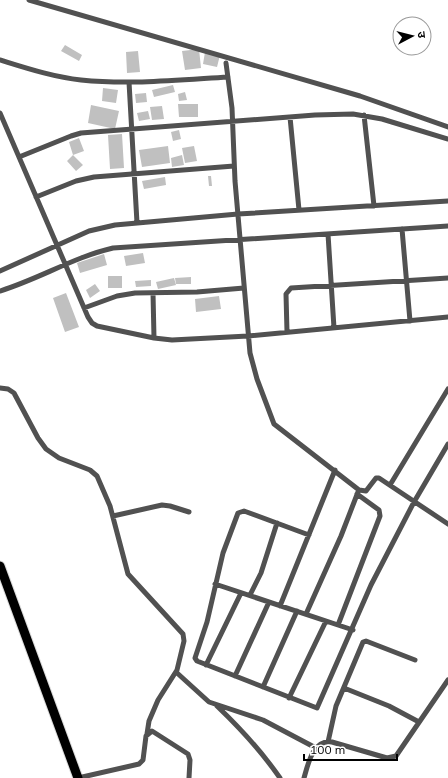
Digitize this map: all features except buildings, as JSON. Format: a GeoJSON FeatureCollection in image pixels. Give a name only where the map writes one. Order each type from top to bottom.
{"type":"FeatureCollection","features":[{"type":"Feature","properties":{"kind":"highway"},"geometry":{"type":"LineString","coordinates":[[0,566],[78,778]]}},
{"type":"Feature","properties":{"kind":"street"},"geometry":{"type":"LineString","coordinates":[[29,0],[353,94],[400,109],[448,127]]}},
{"type":"Feature","properties":{"kind":"street"},"geometry":{"type":"LineString","coordinates":[[0,60],[62,77],[98,81],[129,82],[228,77]]}},
{"type":"Feature","properties":{"kind":"street"},"geometry":{"type":"LineString","coordinates":[[226,63],[251,361],[272,422],[335,470],[379,510],[380,516],[338,625]]}},
{"type":"Feature","properties":{"kind":"street"},"geometry":{"type":"LineString","coordinates":[[129,82],[137,222]]}},
{"type":"Feature","properties":{"kind":"street"},"geometry":{"type":"LineString","coordinates":[[0,113],[84,308],[90,320],[97,326],[154,338],[172,340],[248,336],[448,317]]}},
{"type":"Feature","properties":{"kind":"street"},"geometry":{"type":"LineString","coordinates":[[19,157],[71,136],[132,129],[332,114],[382,119],[448,138]]}},
{"type":"Feature","properties":{"kind":"street"},"geometry":{"type":"LineString","coordinates":[[364,116],[374,206]]}},
{"type":"Feature","properties":{"kind":"street"},"geometry":{"type":"LineString","coordinates":[[290,117],[299,210]]}},
{"type":"Feature","properties":{"kind":"street"},"geometry":{"type":"LineString","coordinates":[[36,197],[88,178],[234,166]]}},
{"type":"Feature","properties":{"kind":"street"},"geometry":{"type":"LineString","coordinates":[[0,271],[89,231],[137,222],[448,201]]}},
{"type":"Feature","properties":{"kind":"street"},"geometry":{"type":"LineString","coordinates":[[0,291],[25,283],[94,253],[113,248],[448,226]]}},
{"type":"Feature","properties":{"kind":"street"},"geometry":{"type":"LineString","coordinates":[[402,229],[410,321]]}},
{"type":"Feature","properties":{"kind":"street"},"geometry":{"type":"LineString","coordinates":[[328,234],[334,328]]}},
{"type":"Feature","properties":{"kind":"street"},"geometry":{"type":"LineString","coordinates":[[287,332],[286,294],[289,289],[448,278]]}},
{"type":"Feature","properties":{"kind":"street"},"geometry":{"type":"LineString","coordinates":[[84,308],[125,294],[197,292],[244,288]]}},
{"type":"Feature","properties":{"kind":"street"},"geometry":{"type":"LineString","coordinates":[[153,293],[154,338]]}},
{"type":"Feature","properties":{"kind":"street"},"geometry":{"type":"LineString","coordinates":[[0,388],[8,389],[14,393],[38,438],[46,449],[58,458],[94,473],[99,481],[113,516],[128,574],[183,634],[184,641],[176,672],[158,700],[149,722],[143,760],[139,764],[78,778]]}},
{"type":"Feature","properties":{"kind":"street"},"geometry":{"type":"LineString","coordinates":[[390,485],[448,389]]}},
{"type":"Feature","properties":{"kind":"street"},"geometry":{"type":"LineString","coordinates":[[309,535],[244,511],[238,513],[223,553],[207,622],[195,657],[197,661],[206,665],[318,708],[353,630],[367,594],[414,502],[448,444]]}},
{"type":"Feature","properties":{"kind":"street"},"geometry":{"type":"LineString","coordinates":[[280,606],[335,470]]}},
{"type":"Feature","properties":{"kind":"street"},"geometry":{"type":"LineString","coordinates":[[358,492],[367,490],[377,478],[448,524]]}},
{"type":"Feature","properties":{"kind":"street"},"geometry":{"type":"LineString","coordinates":[[306,614],[341,536],[358,492]]}},
{"type":"Feature","properties":{"kind":"street"},"geometry":{"type":"LineString","coordinates":[[113,516],[162,505],[189,512]]}},
{"type":"Feature","properties":{"kind":"street"},"geometry":{"type":"LineString","coordinates":[[250,596],[261,573],[277,523]]}},
{"type":"Feature","properties":{"kind":"street"},"geometry":{"type":"LineString","coordinates":[[215,584],[353,630]]}},
{"type":"Feature","properties":{"kind":"street"},"geometry":{"type":"LineString","coordinates":[[206,665],[241,593]]}},
{"type":"Feature","properties":{"kind":"street"},"geometry":{"type":"LineString","coordinates":[[235,676],[270,602]]}},
{"type":"Feature","properties":{"kind":"street"},"geometry":{"type":"LineString","coordinates":[[263,687],[297,611]]}},
{"type":"Feature","properties":{"kind":"street"},"geometry":{"type":"LineString","coordinates":[[289,698],[326,621]]}},
{"type":"Feature","properties":{"kind":"street"},"geometry":{"type":"LineString","coordinates":[[328,742],[334,715],[364,641],[415,660]]}},
{"type":"Feature","properties":{"kind":"street"},"geometry":{"type":"LineString","coordinates":[[176,672],[202,697],[216,706],[236,724],[274,768],[280,778]]}},
{"type":"Feature","properties":{"kind":"street"},"geometry":{"type":"LineString","coordinates":[[304,778],[308,764],[316,748],[328,742],[391,758],[398,753],[448,680]]}},
{"type":"Feature","properties":{"kind":"street"},"geometry":{"type":"LineString","coordinates":[[344,688],[389,706],[419,722]]}},
{"type":"Feature","properties":{"kind":"street"},"geometry":{"type":"LineString","coordinates":[[216,706],[263,720],[316,748]]}},
{"type":"Feature","properties":{"kind":"street"},"geometry":{"type":"LineString","coordinates":[[147,734],[155,732],[188,754],[190,760],[188,778]]}}]}
